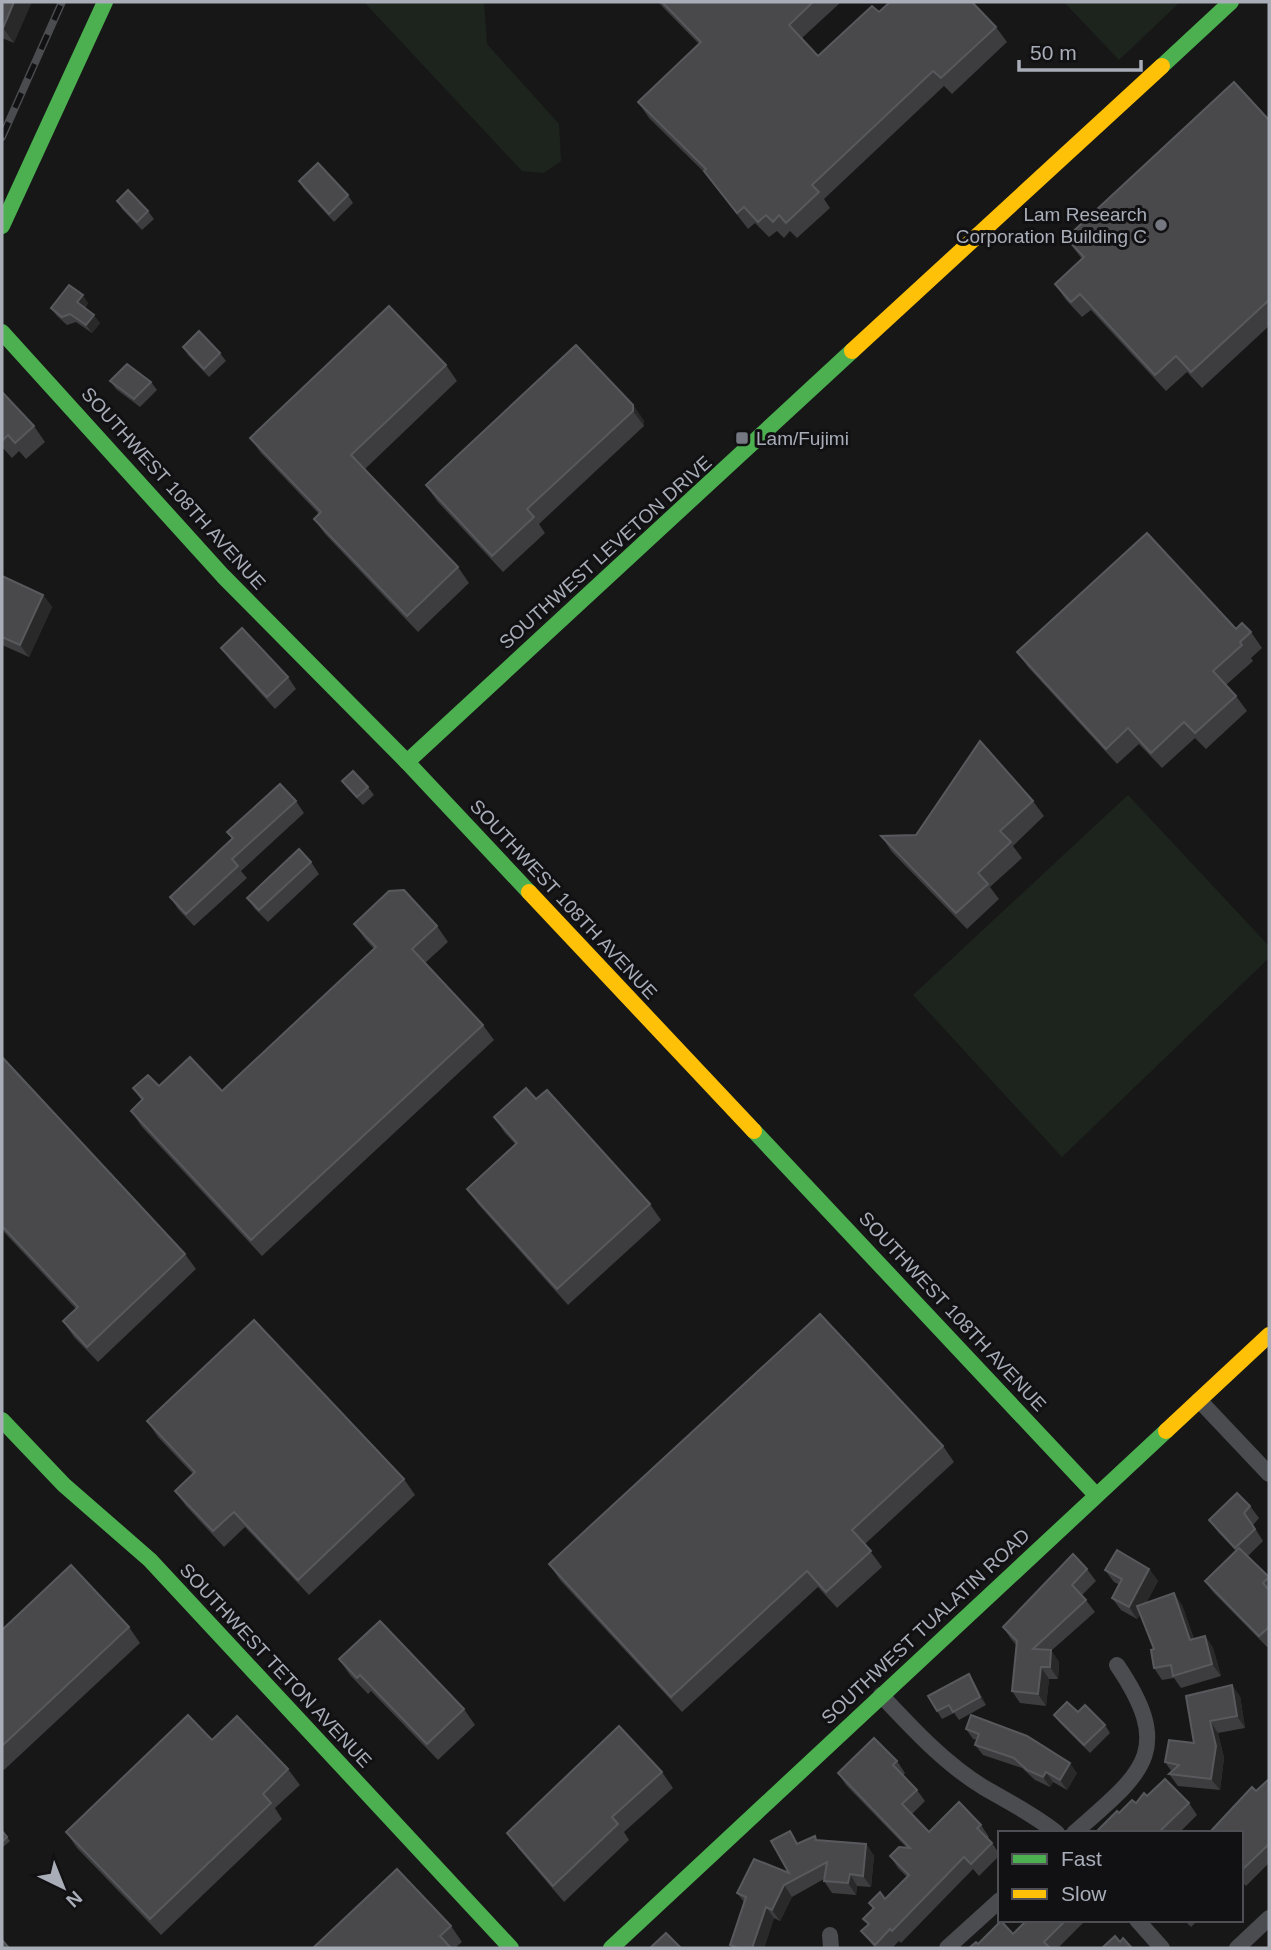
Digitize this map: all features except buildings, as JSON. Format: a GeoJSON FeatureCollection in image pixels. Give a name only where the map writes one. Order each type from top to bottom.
{"type":"FeatureCollection","features":[{"type":"Feature","properties":{"kind":"street"},"geometry":{"type":"LineString","coordinates":[[2,226],[105,2]]}},
{"type":"Feature","properties":{"kind":"street","name":"SOUTHWEST LEVETON DRIVE"},"geometry":{"type":"LineString","coordinates":[[407,762],[1231,2]]}},
{"type":"Feature","properties":{"kind":"street","name":"SOUTHWEST 108TH AVENUE"},"geometry":{"type":"LineString","coordinates":[[2,332],[251,606],[407,762],[1096,1494]]}},
{"type":"Feature","properties":{"kind":"street","name":"SOUTHWEST TUALATIN ROAD"},"geometry":{"type":"LineString","coordinates":[[611,1948],[1269,1335]]}},
{"type":"Feature","properties":{"kind":"street"},"geometry":{"type":"LineString","coordinates":[[1199,1400],[1269,1474]]}},
{"type":"Feature","properties":{"kind":"street","name":"SOUTHWEST TETON AVENUE"},"geometry":{"type":"LineString","coordinates":[[2,1420],[64,1485],[150,1560],[511,1948]]}},
{"type":"Feature","properties":{"kind":"street"},"geometry":{"type":"LineString","coordinates":[[1076,1831],[1122,1790],[1145,1757],[1148,1726],[1140,1698],[1117,1665]]}},
{"type":"Feature","properties":{"kind":"street"},"geometry":{"type":"LineString","coordinates":[[881,1695],[941,1756],[982,1786],[1031,1812],[1055,1831]]}},
{"type":"Feature","properties":{"kind":"street"},"geometry":{"type":"LineString","coordinates":[[947,1948],[998,1902]]}},
{"type":"Feature","properties":{"kind":"street"},"geometry":{"type":"LineString","coordinates":[[1237,1948],[1269,1918]]}},
{"type":"Feature","properties":{"kind":"street"},"geometry":{"type":"LineString","coordinates":[[1139,1922],[1161,1948]]}},
{"type":"Feature","properties":{"kind":"shaded area"},"geometry":{"type":"Polygon","coordinates":[[[364,2],[484,2],[487,44],[559,124],[561,161],[544,173],[522,171],[364,2]]]}},
{"type":"Feature","properties":{"kind":"shaded area"},"geometry":{"type":"Polygon","coordinates":[[[1064,2],[1180,2],[1119,60],[1064,2]]]}},
{"type":"Feature","properties":{"kind":"shaded area"},"geometry":{"type":"Polygon","coordinates":[[[1128,795],[1269,946],[1269,958],[1062,1157],[913,995],[1128,795]]]}},
{"type":"Feature","properties":{"kind":"railway"},"geometry":{"type":"LineString","coordinates":[[2,137],[62,2]]}},
{"type":"Feature","properties":{"kind":"traffic: fast"},"geometry":{"type":"LineString","coordinates":[[2,226],[105,2]]}},
{"type":"Feature","properties":{"kind":"traffic: fast"},"geometry":{"type":"LineString","coordinates":[[1162,66],[1231,2]]}},
{"type":"Feature","properties":{"kind":"traffic: fast"},"geometry":{"type":"LineString","coordinates":[[2,332],[223,576],[407,762],[529,892]]}},
{"type":"Feature","properties":{"kind":"traffic: fast"},"geometry":{"type":"LineString","coordinates":[[407,762],[852,351]]}},
{"type":"Feature","properties":{"kind":"traffic: fast"},"geometry":{"type":"LineString","coordinates":[[754,1131],[1096,1495]]}},
{"type":"Feature","properties":{"kind":"traffic: fast"},"geometry":{"type":"LineString","coordinates":[[2,1420],[64,1485],[150,1560],[511,1948]]}},
{"type":"Feature","properties":{"kind":"traffic: fast"},"geometry":{"type":"LineString","coordinates":[[611,1948],[1166,1431]]}},
{"type":"Feature","properties":{"kind":"traffic: slow"},"geometry":{"type":"LineString","coordinates":[[852,351],[1162,66]]}},
{"type":"Feature","properties":{"kind":"traffic: slow"},"geometry":{"type":"LineString","coordinates":[[529,892],[754,1131]]}},
{"type":"Feature","properties":{"kind":"traffic: slow"},"geometry":{"type":"LineString","coordinates":[[1166,1431],[1269,1335]]}},
{"type":"Feature","properties":{"kind":"place","name":"Lam Research Corporation Building C"},"geometry":{"type":"Point","coordinates":[1161,225]}},
{"type":"Feature","properties":{"kind":"place","name":"Lam/Fujimi"},"geometry":{"type":"Point","coordinates":[742,438]}}]}
